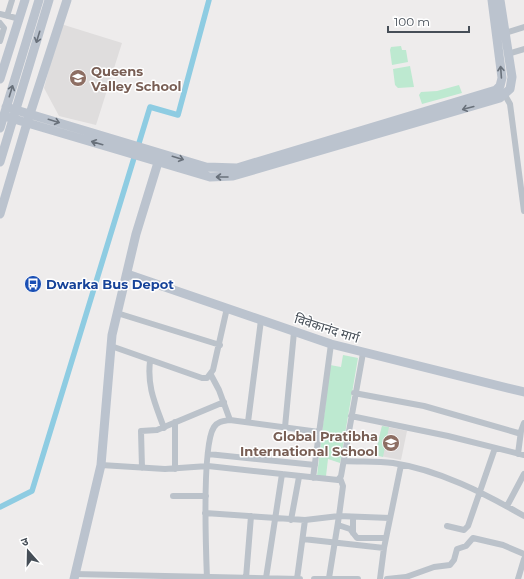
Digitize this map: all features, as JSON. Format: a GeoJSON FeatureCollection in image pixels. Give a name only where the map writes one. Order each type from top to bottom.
{"type":"FeatureCollection","features":[{"type":"Feature","properties":{"kind":"main road"},"geometry":{"type":"LineString","coordinates":[[0,79],[2,67],[20,19],[25,0]]}},
{"type":"Feature","properties":{"kind":"main road"},"geometry":{"type":"LineString","coordinates":[[39,0],[6,107],[11,115],[27,123],[159,157]]}},
{"type":"Feature","properties":{"kind":"main road"},"geometry":{"type":"LineString","coordinates":[[0,162],[11,115],[49,0]]}},
{"type":"Feature","properties":{"kind":"main road"},"geometry":{"type":"LineString","coordinates":[[0,213],[30,113],[67,0]]}},
{"type":"Feature","properties":{"kind":"main road"},"geometry":{"type":"LineString","coordinates":[[0,128],[11,115],[30,113],[159,157],[210,177],[233,176],[498,100],[502,83],[502,74],[492,0]]}},
{"type":"Feature","properties":{"kind":"main road"},"geometry":{"type":"LineString","coordinates":[[500,0],[512,83],[510,89],[500,92]]}},
{"type":"Feature","properties":{"kind":"main road"},"geometry":{"type":"LineString","coordinates":[[74,577],[101,465],[104,445],[111,346],[127,274],[159,157]]}},
{"type":"Feature","properties":{"kind":"main road","name":"विवेकानंद मार्ग"},"geometry":{"type":"LineString","coordinates":[[127,274],[331,344],[524,392]]}},
{"type":"Feature","properties":{"kind":"street"},"geometry":{"type":"LineString","coordinates":[[7,16],[12,0]]}},
{"type":"Feature","properties":{"kind":"street"},"geometry":{"type":"LineString","coordinates":[[0,14],[20,19]]}},
{"type":"Feature","properties":{"kind":"street"},"geometry":{"type":"LineString","coordinates":[[0,23],[4,28],[0,41]]}},
{"type":"Feature","properties":{"kind":"street"},"geometry":{"type":"LineString","coordinates":[[505,33],[524,26]]}},
{"type":"Feature","properties":{"kind":"street"},"geometry":{"type":"LineString","coordinates":[[508,54],[524,49]]}},
{"type":"Feature","properties":{"kind":"street"},"geometry":{"type":"LineString","coordinates":[[2,67],[18,70]]}},
{"type":"Feature","properties":{"kind":"street"},"geometry":{"type":"LineString","coordinates":[[500,92],[510,104],[522,186],[524,211]]}},
{"type":"Feature","properties":{"kind":"street"},"geometry":{"type":"LineString","coordinates":[[227,308],[220,345],[211,375],[224,402],[230,420]]}},
{"type":"Feature","properties":{"kind":"street"},"geometry":{"type":"LineString","coordinates":[[118,313],[220,345]]}},
{"type":"Feature","properties":{"kind":"street"},"geometry":{"type":"LineString","coordinates":[[248,422],[261,320]]}},
{"type":"Feature","properties":{"kind":"street"},"geometry":{"type":"LineString","coordinates":[[285,427],[294,332]]}},
{"type":"Feature","properties":{"kind":"street"},"geometry":{"type":"LineString","coordinates":[[313,478],[331,344]]}},
{"type":"Feature","properties":{"kind":"street"},"geometry":{"type":"LineString","coordinates":[[111,346],[150,361],[202,378],[211,375]]}},
{"type":"Feature","properties":{"kind":"street"},"geometry":{"type":"LineString","coordinates":[[329,578],[336,543],[343,486],[340,478],[354,394],[363,353]]}},
{"type":"Feature","properties":{"kind":"street"},"geometry":{"type":"LineString","coordinates":[[150,361],[148,373],[150,390],[164,428]]}},
{"type":"Feature","properties":{"kind":"street"},"geometry":{"type":"LineString","coordinates":[[354,394],[424,406],[514,432],[521,432]]}},
{"type":"Feature","properties":{"kind":"street"},"geometry":{"type":"LineString","coordinates":[[142,468],[141,431],[164,428],[224,402]]}},
{"type":"Feature","properties":{"kind":"street"},"geometry":{"type":"LineString","coordinates":[[351,416],[448,436],[521,454],[521,432],[524,423]]}},
{"type":"Feature","properties":{"kind":"street"},"geometry":{"type":"LineString","coordinates":[[207,578],[206,496],[209,438],[214,427],[223,421],[230,420],[319,432]]}},
{"type":"Feature","properties":{"kind":"street"},"geometry":{"type":"LineString","coordinates":[[175,422],[175,469]]}},
{"type":"Feature","properties":{"kind":"street"},"geometry":{"type":"LineString","coordinates":[[447,526],[462,530],[466,528],[495,448]]}},
{"type":"Feature","properties":{"kind":"street"},"geometry":{"type":"LineString","coordinates":[[208,454],[315,465]]}},
{"type":"Feature","properties":{"kind":"street"},"geometry":{"type":"LineString","coordinates":[[344,461],[402,465],[479,491],[524,516]]}},
{"type":"Feature","properties":{"kind":"street"},"geometry":{"type":"LineString","coordinates":[[101,465],[175,469],[208,466],[299,477],[334,480],[340,478]]}},
{"type":"Feature","properties":{"kind":"street"},"geometry":{"type":"LineString","coordinates":[[380,579],[384,548],[402,465]]}},
{"type":"Feature","properties":{"kind":"street"},"geometry":{"type":"LineString","coordinates":[[266,578],[282,474]]}},
{"type":"Feature","properties":{"kind":"street"},"geometry":{"type":"LineString","coordinates":[[507,506],[524,474]]}},
{"type":"Feature","properties":{"kind":"street"},"geometry":{"type":"LineString","coordinates":[[291,520],[299,477]]}},
{"type":"Feature","properties":{"kind":"street"},"geometry":{"type":"LineString","coordinates":[[173,496],[206,496]]}},
{"type":"Feature","properties":{"kind":"street"},"geometry":{"type":"LineString","coordinates":[[206,513],[291,520],[339,516],[390,518]]}},
{"type":"Feature","properties":{"kind":"street"},"geometry":{"type":"LineString","coordinates":[[246,578],[251,516]]}},
{"type":"Feature","properties":{"kind":"street"},"geometry":{"type":"LineString","coordinates":[[353,517],[353,533]]}},
{"type":"Feature","properties":{"kind":"street"},"geometry":{"type":"LineString","coordinates":[[74,577],[298,579],[305,520]]}},
{"type":"Feature","properties":{"kind":"street"},"geometry":{"type":"LineString","coordinates":[[338,525],[350,529],[357,538],[386,538]]}},
{"type":"Feature","properties":{"kind":"street"},"geometry":{"type":"LineString","coordinates":[[387,579],[411,576],[429,568],[450,564],[454,560],[457,549],[466,546],[473,538],[503,545],[524,554]]}},
{"type":"Feature","properties":{"kind":"street"},"geometry":{"type":"LineString","coordinates":[[303,539],[384,548]]}},
{"type":"Feature","properties":{"kind":"street"},"geometry":{"type":"LineString","coordinates":[[518,579],[524,559]]}},
{"type":"Feature","properties":{"kind":"street"},"geometry":{"type":"LineString","coordinates":[[314,579],[358,579]]}},
{"type":"Feature","properties":{"kind":"shaded area","name":"Queens Valley School"},"geometry":{"type":"Polygon","coordinates":[[[61,24],[122,43],[96,125],[59,116],[44,88],[61,24]]]}},
{"type":"Feature","properties":{"kind":"shaded area","name":"Global Pratibha International School"},"geometry":{"type":"Polygon","coordinates":[[[382,426],[407,431],[401,460],[375,455],[382,426]]]}},
{"type":"Feature","properties":{"kind":"green space"},"geometry":{"type":"Polygon","coordinates":[[[401,46],[402,50],[406,50],[408,62],[392,65],[391,47],[401,46]]]}},
{"type":"Feature","properties":{"kind":"green space"},"geometry":{"type":"Polygon","coordinates":[[[410,66],[414,87],[398,88],[395,85],[393,69],[410,66]]]}},
{"type":"Feature","properties":{"kind":"green space"},"geometry":{"type":"Polygon","coordinates":[[[459,85],[462,93],[422,104],[419,95],[421,92],[437,91],[459,85]]]}},
{"type":"Feature","properties":{"kind":"green space"},"geometry":{"type":"Polygon","coordinates":[[[343,355],[358,358],[340,463],[328,459],[326,476],[317,476],[330,365],[341,367],[343,355]]]}},
{"type":"Feature","properties":{"kind":"green space"},"geometry":{"type":"Polygon","coordinates":[[[382,426],[389,427],[383,457],[375,455],[382,426]]]}},
{"type":"Feature","properties":{"kind":"waterway"},"geometry":{"type":"LineString","coordinates":[[139,143],[150,107],[178,115],[209,0]]}},
{"type":"Feature","properties":{"kind":"waterway"},"geometry":{"type":"LineString","coordinates":[[0,507],[32,491],[134,158]]}},
{"type":"Feature","properties":{"kind":"place","name":"Queens Valley School"},"geometry":{"type":"Point","coordinates":[78,78]}},
{"type":"Feature","properties":{"kind":"place","name":"Dwarka Bus Depot"},"geometry":{"type":"Point","coordinates":[33,284]}},
{"type":"Feature","properties":{"kind":"place","name":"Global Pratibha International School"},"geometry":{"type":"Point","coordinates":[391,443]}}]}
